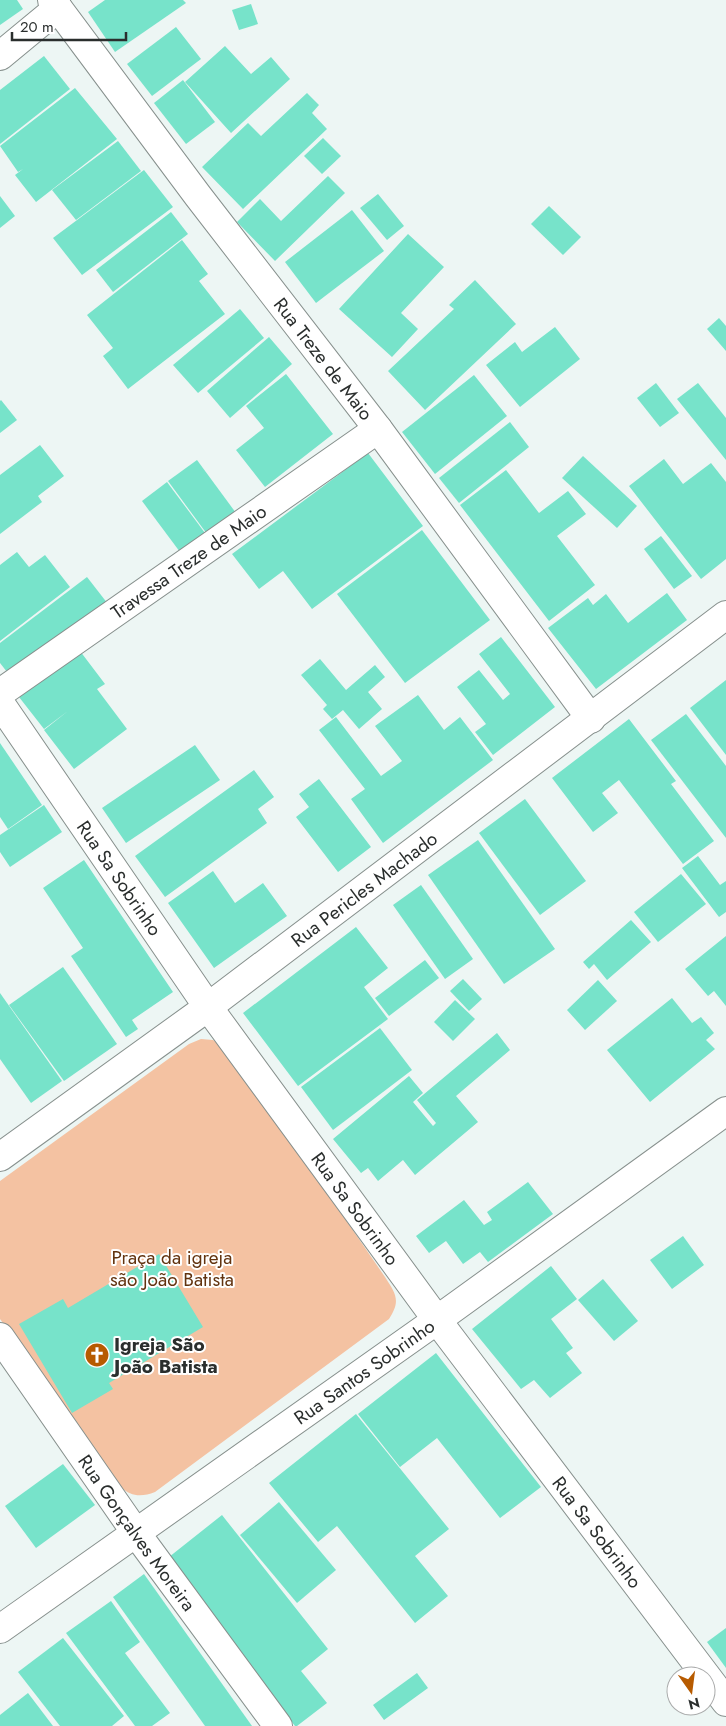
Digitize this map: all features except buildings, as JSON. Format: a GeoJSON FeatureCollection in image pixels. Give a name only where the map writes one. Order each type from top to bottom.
{"type":"FeatureCollection","features":[{"type":"Feature","properties":{"kind":"street"},"geometry":{"type":"LineString","coordinates":[[0,56],[55,4]]}},
{"type":"Feature","properties":{"kind":"street","name":"Rua Treze de Maio"},"geometry":{"type":"LineString","coordinates":[[55,4],[378,429],[591,719]]}},
{"type":"Feature","properties":{"kind":"street","name":"Travessa Treze de Maio"},"geometry":{"type":"LineString","coordinates":[[0,693],[378,429]]}},
{"type":"Feature","properties":{"kind":"street","name":"Rua Pericles Machado"},"geometry":{"type":"LineString","coordinates":[[0,1157],[208,1007],[726,615]]}},
{"type":"Feature","properties":{"kind":"street","name":"Rua Sa Sobrinho"},"geometry":{"type":"LineString","coordinates":[[0,702],[208,1007],[437,1320],[726,1702]]}},
{"type":"Feature","properties":{"kind":"street","name":"Rua Santos Sobrinho"},"geometry":{"type":"LineString","coordinates":[[0,1629],[437,1320],[726,1111]]}},
{"type":"Feature","properties":{"kind":"street","name":"Rua Gonçalves Moreira"},"geometry":{"type":"LineString","coordinates":[[0,1337],[136,1534],[278,1726]]}},
{"type":"Feature","properties":{"kind":"green space","name":"Praça da igreja são João Batista"},"geometry":{"type":"Polygon","coordinates":[[[201,1039],[213,1040],[230,1051],[385,1277],[392,1288],[396,1302],[389,1319],[155,1492],[137,1495],[129,1493],[121,1487],[0,1319],[0,1181],[189,1044],[201,1039]]]}},
{"type":"Feature","properties":{"kind":"place","name":"Igreja São João Batista"},"geometry":{"type":"Point","coordinates":[97,1355]}}]}
